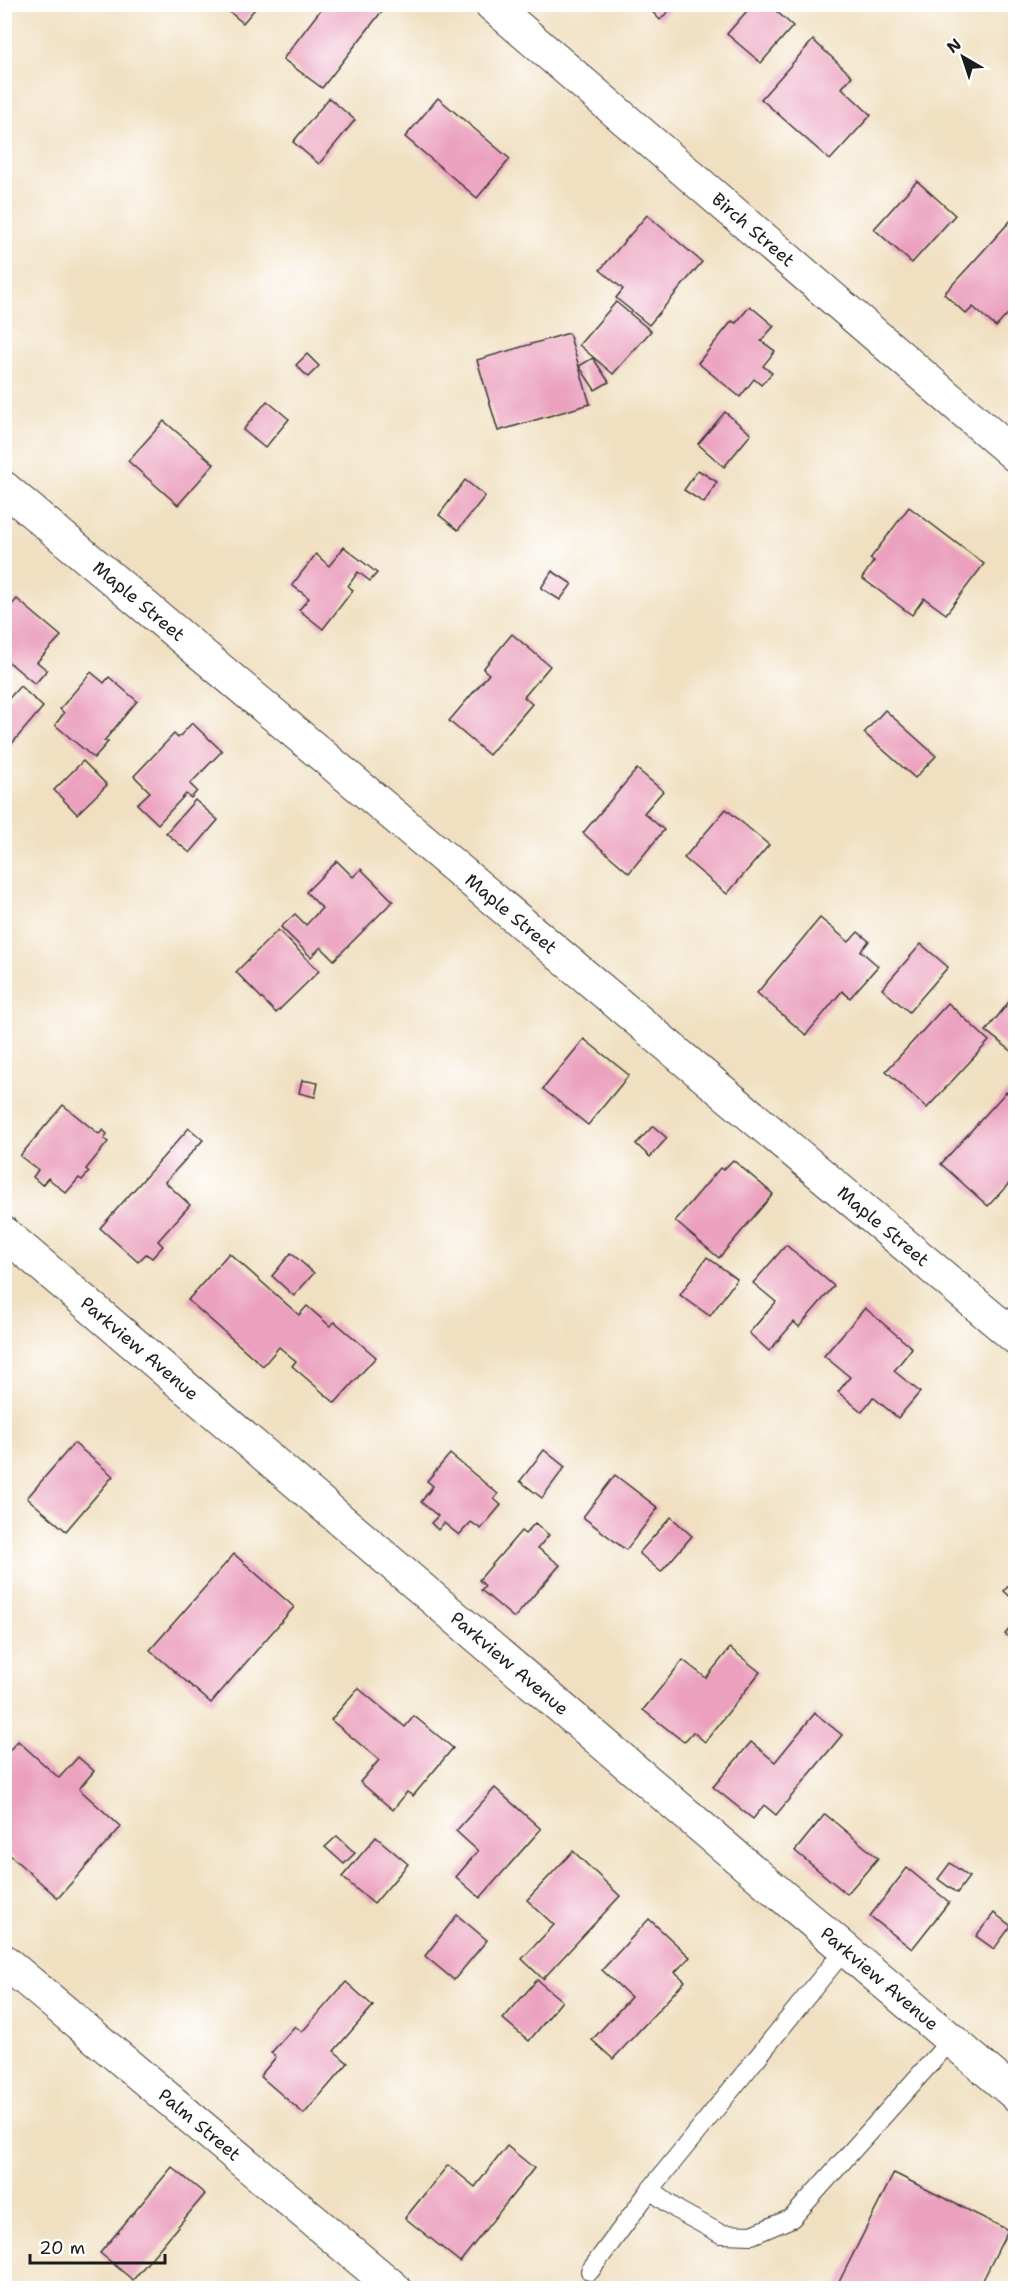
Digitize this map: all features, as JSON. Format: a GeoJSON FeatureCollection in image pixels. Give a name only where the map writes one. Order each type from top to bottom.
{"type":"FeatureCollection","features":[{"type":"Feature","properties":{"kind":"street","name":"Birch Street"},"geometry":{"type":"LineString","coordinates":[[491,4],[1016,456]]}},
{"type":"Feature","properties":{"kind":"street","name":"Maple Street"},"geometry":{"type":"LineString","coordinates":[[4,488],[1016,1338]]}},
{"type":"Feature","properties":{"kind":"street","name":"Parkview Avenue"},"geometry":{"type":"LineString","coordinates":[[4,1233],[1016,2095]]}},
{"type":"Feature","properties":{"kind":"street","name":"Palm Street"},"geometry":{"type":"LineString","coordinates":[[4,1961],[394,2289]]}},
{"type":"Feature","properties":{"kind":"lane"},"geometry":{"type":"LineString","coordinates":[[590,2271],[650,2190],[845,1949]]}},
{"type":"Feature","properties":{"kind":"lane"},"geometry":{"type":"LineString","coordinates":[[650,2190],[679,2211],[721,2234],[752,2235],[792,2218],[951,2040]]}},
{"type":"Feature","properties":{"kind":"building"},"geometry":{"type":"Polygon","coordinates":[[[220,4],[259,4],[243,23],[220,4]]]}},
{"type":"Feature","properties":{"kind":"building"},"geometry":{"type":"Polygon","coordinates":[[[325,4],[374,4],[382,11],[322,88],[283,59],[325,4]]]}},
{"type":"Feature","properties":{"kind":"building"},"geometry":{"type":"Polygon","coordinates":[[[645,4],[675,4],[660,20],[645,4]]]}},
{"type":"Feature","properties":{"kind":"building"},"geometry":{"type":"Polygon","coordinates":[[[753,4],[768,4],[793,26],[761,63],[727,34],[753,4]]]}},
{"type":"Feature","properties":{"kind":"building"},"geometry":{"type":"Polygon","coordinates":[[[813,40],[852,76],[842,88],[871,115],[830,160],[761,99],[813,40]]]}},
{"type":"Feature","properties":{"kind":"building"},"geometry":{"type":"Polygon","coordinates":[[[329,98],[355,120],[319,164],[293,142],[329,98]]]}},
{"type":"Feature","properties":{"kind":"building"},"geometry":{"type":"Polygon","coordinates":[[[438,98],[510,159],[477,198],[405,137],[438,98]]]}},
{"type":"Feature","properties":{"kind":"building"},"geometry":{"type":"Polygon","coordinates":[[[917,181],[955,215],[912,263],[874,229],[917,181]]]}},
{"type":"Feature","properties":{"kind":"building"},"geometry":{"type":"Polygon","coordinates":[[[647,215],[702,262],[649,325],[616,298],[623,289],[600,270],[647,215]]]}},
{"type":"Feature","properties":{"kind":"building"},"geometry":{"type":"Polygon","coordinates":[[[1014,217],[1016,305],[996,327],[973,307],[966,314],[944,294],[1014,217]]]}},
{"type":"Feature","properties":{"kind":"building"},"geometry":{"type":"Polygon","coordinates":[[[616,302],[651,331],[613,374],[579,345],[616,302]]]}},
{"type":"Feature","properties":{"kind":"building"},"geometry":{"type":"Polygon","coordinates":[[[750,306],[774,326],[761,341],[775,351],[763,366],[772,373],[761,385],[754,379],[740,397],[698,363],[732,321],[736,323],[750,306]]]}},
{"type":"Feature","properties":{"kind":"building"},"geometry":{"type":"Polygon","coordinates":[[[569,333],[590,404],[498,431],[477,360],[569,333]]]}},
{"type":"Feature","properties":{"kind":"building"},"geometry":{"type":"Polygon","coordinates":[[[307,354],[319,366],[308,377],[296,365],[307,354]]]}},
{"type":"Feature","properties":{"kind":"building"},"geometry":{"type":"Polygon","coordinates":[[[593,358],[609,382],[595,390],[579,366],[593,358]]]}},
{"type":"Feature","properties":{"kind":"building"},"geometry":{"type":"Polygon","coordinates":[[[267,401],[289,419],[265,448],[243,430],[267,401]]]}},
{"type":"Feature","properties":{"kind":"building"},"geometry":{"type":"Polygon","coordinates":[[[725,412],[751,434],[724,467],[698,444],[725,412]]]}},
{"type":"Feature","properties":{"kind":"building"},"geometry":{"type":"Polygon","coordinates":[[[164,421],[214,464],[178,505],[128,461],[164,421]]]}},
{"type":"Feature","properties":{"kind":"building"},"geometry":{"type":"Polygon","coordinates":[[[698,470],[717,482],[704,503],[684,490],[698,470]]]}},
{"type":"Feature","properties":{"kind":"building"},"geometry":{"type":"Polygon","coordinates":[[[465,480],[485,496],[458,530],[439,515],[465,480]]]}},
{"type":"Feature","properties":{"kind":"building"},"geometry":{"type":"Polygon","coordinates":[[[909,507],[984,564],[946,614],[924,598],[912,615],[862,578],[874,561],[870,559],[909,507]]]}},
{"type":"Feature","properties":{"kind":"building"},"geometry":{"type":"Polygon","coordinates":[[[344,547],[377,573],[370,581],[358,572],[348,586],[353,590],[323,629],[299,610],[309,598],[292,585],[316,554],[329,566],[344,547]]]}},
{"type":"Feature","properties":{"kind":"building"},"geometry":{"type":"Polygon","coordinates":[[[552,571],[572,584],[560,600],[541,588],[552,571]]]}},
{"type":"Feature","properties":{"kind":"building"},"geometry":{"type":"Polygon","coordinates":[[[17,599],[61,636],[37,662],[47,670],[35,684],[4,658],[4,613],[17,599]]]}},
{"type":"Feature","properties":{"kind":"building"},"geometry":{"type":"Polygon","coordinates":[[[512,634],[550,666],[524,697],[532,704],[489,755],[449,721],[489,674],[483,669],[512,634]]]}},
{"type":"Feature","properties":{"kind":"building"},"geometry":{"type":"Polygon","coordinates":[[[91,672],[104,683],[109,677],[137,701],[104,741],[108,742],[94,758],[55,725],[64,713],[60,709],[91,672]]]}},
{"type":"Feature","properties":{"kind":"building"},"geometry":{"type":"Polygon","coordinates":[[[20,686],[43,707],[10,746],[4,741],[4,704],[20,686]]]}},
{"type":"Feature","properties":{"kind":"building"},"geometry":{"type":"Polygon","coordinates":[[[885,710],[936,756],[915,778],[864,733],[885,710]]]}},
{"type":"Feature","properties":{"kind":"building"},"geometry":{"type":"Polygon","coordinates":[[[192,723],[222,751],[190,784],[197,791],[191,798],[186,794],[158,824],[137,804],[150,792],[134,776],[174,734],[178,738],[192,723]]]}},
{"type":"Feature","properties":{"kind":"building"},"geometry":{"type":"Polygon","coordinates":[[[83,761],[107,785],[77,814],[54,790],[83,761]]]}},
{"type":"Feature","properties":{"kind":"building"},"geometry":{"type":"Polygon","coordinates":[[[637,769],[663,791],[644,813],[664,830],[629,873],[583,833],[637,769]]]}},
{"type":"Feature","properties":{"kind":"building"},"geometry":{"type":"Polygon","coordinates":[[[195,800],[218,820],[190,853],[166,833],[195,800]]]}},
{"type":"Feature","properties":{"kind":"building"},"geometry":{"type":"Polygon","coordinates":[[[726,809],[769,845],[727,894],[684,858],[726,809]]]}},
{"type":"Feature","properties":{"kind":"building"},"geometry":{"type":"Polygon","coordinates":[[[337,861],[353,877],[361,869],[393,901],[334,960],[321,947],[311,957],[281,927],[295,914],[306,925],[322,908],[306,892],[337,861]]]}},
{"type":"Feature","properties":{"kind":"building"},"geometry":{"type":"Polygon","coordinates":[[[820,918],[849,942],[858,932],[869,941],[861,951],[878,966],[850,998],[842,991],[806,1035],[757,993],[820,918]]]}},
{"type":"Feature","properties":{"kind":"building"},"geometry":{"type":"Polygon","coordinates":[[[278,930],[319,971],[276,1013],[236,972],[278,930]]]}},
{"type":"Feature","properties":{"kind":"building"},"geometry":{"type":"Polygon","coordinates":[[[921,944],[948,967],[909,1012],[882,989],[921,944]]]}},
{"type":"Feature","properties":{"kind":"building"},"geometry":{"type":"Polygon","coordinates":[[[1016,993],[1016,1049],[1013,1052],[986,1031],[1016,993]]]}},
{"type":"Feature","properties":{"kind":"building"},"geometry":{"type":"Polygon","coordinates":[[[948,1003],[989,1041],[927,1108],[886,1071],[948,1003]]]}},
{"type":"Feature","properties":{"kind":"building"},"geometry":{"type":"Polygon","coordinates":[[[584,1039],[629,1075],[588,1125],[543,1089],[584,1039]]]}},
{"type":"Feature","properties":{"kind":"building"},"geometry":{"type":"Polygon","coordinates":[[[302,1080],[318,1083],[315,1097],[299,1093],[302,1080]]]}},
{"type":"Feature","properties":{"kind":"building"},"geometry":{"type":"Polygon","coordinates":[[[1006,1092],[1016,1100],[1016,1176],[988,1206],[941,1164],[1006,1092]]]}},
{"type":"Feature","properties":{"kind":"building"},"geometry":{"type":"Polygon","coordinates":[[[63,1105],[99,1134],[103,1130],[107,1134],[104,1139],[108,1142],[86,1169],[89,1172],[82,1180],[79,1178],[66,1193],[48,1178],[42,1185],[33,1177],[38,1170],[20,1156],[63,1105]]]}},
{"type":"Feature","properties":{"kind":"building"},"geometry":{"type":"Polygon","coordinates":[[[653,1126],[667,1138],[650,1157],[636,1144],[653,1126]]]}},
{"type":"Feature","properties":{"kind":"building"},"geometry":{"type":"Polygon","coordinates":[[[189,1128],[203,1140],[165,1182],[190,1205],[158,1241],[163,1246],[152,1258],[146,1254],[138,1262],[100,1228],[189,1128]]]}},
{"type":"Feature","properties":{"kind":"building"},"geometry":{"type":"Polygon","coordinates":[[[733,1160],[773,1194],[719,1258],[675,1221],[720,1168],[723,1170],[733,1160]]]}},
{"type":"Feature","properties":{"kind":"building"},"geometry":{"type":"Polygon","coordinates":[[[786,1245],[834,1286],[799,1327],[794,1322],[769,1351],[749,1333],[776,1302],[753,1283],[786,1245]]]}},
{"type":"Feature","properties":{"kind":"building"},"geometry":{"type":"Polygon","coordinates":[[[229,1253],[299,1315],[307,1306],[330,1326],[335,1322],[376,1357],[335,1403],[292,1366],[296,1361],[279,1347],[263,1366],[188,1300],[229,1253]]]}},
{"type":"Feature","properties":{"kind":"building"},"geometry":{"type":"Polygon","coordinates":[[[291,1253],[314,1273],[294,1296],[272,1276],[291,1253]]]}},
{"type":"Feature","properties":{"kind":"building"},"geometry":{"type":"Polygon","coordinates":[[[707,1257],[737,1279],[710,1316],[680,1295],[707,1257]]]}},
{"type":"Feature","properties":{"kind":"building"},"geometry":{"type":"Polygon","coordinates":[[[865,1308],[912,1348],[894,1371],[920,1392],[898,1418],[873,1397],[862,1412],[838,1392],[850,1377],[824,1356],[865,1308]]]}},
{"type":"Feature","properties":{"kind":"building"},"geometry":{"type":"Polygon","coordinates":[[[74,1443],[113,1476],[66,1531],[27,1498],[74,1443]]]}},
{"type":"Feature","properties":{"kind":"building"},"geometry":{"type":"Polygon","coordinates":[[[544,1450],[565,1467],[542,1498],[520,1481],[544,1450]]]}},
{"type":"Feature","properties":{"kind":"building"},"geometry":{"type":"Polygon","coordinates":[[[450,1454],[498,1494],[494,1499],[501,1505],[481,1529],[471,1522],[459,1535],[444,1523],[438,1530],[431,1523],[438,1516],[421,1502],[433,1486],[427,1481],[450,1454]]]}},
{"type":"Feature","properties":{"kind":"building"},"geometry":{"type":"Polygon","coordinates":[[[615,1475],[658,1508],[626,1550],[583,1517],[615,1475]]]}},
{"type":"Feature","properties":{"kind":"building"},"geometry":{"type":"Polygon","coordinates":[[[671,1517],[692,1536],[661,1572],[639,1553],[671,1517]]]}},
{"type":"Feature","properties":{"kind":"building"},"geometry":{"type":"Polygon","coordinates":[[[535,1523],[549,1535],[538,1548],[560,1565],[514,1618],[481,1590],[485,1586],[479,1580],[521,1531],[525,1534],[535,1523]]]}},
{"type":"Feature","properties":{"kind":"building"},"geometry":{"type":"Polygon","coordinates":[[[234,1554],[294,1607],[211,1703],[150,1650],[234,1554]]]}},
{"type":"Feature","properties":{"kind":"building"},"geometry":{"type":"Polygon","coordinates":[[[1016,1577],[1016,1602],[1004,1591],[1016,1577]]]}},
{"type":"Feature","properties":{"kind":"building"},"geometry":{"type":"Polygon","coordinates":[[[1016,1621],[1016,1642],[1005,1634],[1016,1621]]]}},
{"type":"Feature","properties":{"kind":"building"},"geometry":{"type":"Polygon","coordinates":[[[730,1648],[760,1672],[705,1742],[693,1732],[684,1742],[643,1710],[683,1660],[706,1678],[730,1648]]]}},
{"type":"Feature","properties":{"kind":"building"},"geometry":{"type":"Polygon","coordinates":[[[358,1688],[405,1727],[414,1716],[453,1748],[413,1796],[407,1792],[393,1810],[360,1782],[379,1760],[331,1720],[358,1688]]]}},
{"type":"Feature","properties":{"kind":"building"},"geometry":{"type":"Polygon","coordinates":[[[815,1713],[842,1735],[776,1815],[764,1805],[753,1819],[713,1787],[751,1742],[775,1762],[815,1713]]]}},
{"type":"Feature","properties":{"kind":"building"},"geometry":{"type":"Polygon","coordinates":[[[18,1741],[59,1778],[78,1757],[94,1771],[79,1789],[121,1827],[58,1898],[4,1850],[4,1756],[18,1741]]]}},
{"type":"Feature","properties":{"kind":"building"},"geometry":{"type":"Polygon","coordinates":[[[495,1788],[541,1829],[480,1898],[456,1877],[478,1851],[456,1831],[495,1788]]]}},
{"type":"Feature","properties":{"kind":"building"},"geometry":{"type":"Polygon","coordinates":[[[825,1814],[878,1858],[847,1894],[795,1851],[825,1814]]]}},
{"type":"Feature","properties":{"kind":"building"},"geometry":{"type":"Polygon","coordinates":[[[337,1836],[355,1853],[344,1864],[325,1847],[337,1836]]]}},
{"type":"Feature","properties":{"kind":"building"},"geometry":{"type":"Polygon","coordinates":[[[376,1837],[408,1864],[374,1904],[342,1877],[376,1837]]]}},
{"type":"Feature","properties":{"kind":"building"},"geometry":{"type":"Polygon","coordinates":[[[573,1851],[620,1896],[543,1979],[522,1959],[554,1925],[527,1900],[573,1851]]]}},
{"type":"Feature","properties":{"kind":"building"},"geometry":{"type":"Polygon","coordinates":[[[950,1863],[969,1877],[957,1893],[938,1879],[950,1863]]]}},
{"type":"Feature","properties":{"kind":"building"},"geometry":{"type":"Polygon","coordinates":[[[907,1868],[949,1902],[912,1949],[870,1916],[907,1868]]]}},
{"type":"Feature","properties":{"kind":"building"},"geometry":{"type":"Polygon","coordinates":[[[994,1913],[1011,1926],[994,1949],[976,1936],[994,1913]]]}},
{"type":"Feature","properties":{"kind":"building"},"geometry":{"type":"Polygon","coordinates":[[[457,1915],[487,1940],[454,1980],[425,1956],[457,1915]]]}},
{"type":"Feature","properties":{"kind":"building"},"geometry":{"type":"Polygon","coordinates":[[[649,1919],[690,1957],[675,1972],[685,1981],[613,2059],[592,2040],[631,1997],[602,1970],[649,1919]]]}},
{"type":"Feature","properties":{"kind":"building"},"geometry":{"type":"Polygon","coordinates":[[[537,1980],[562,2001],[529,2041],[503,2019],[537,1980]]]}},
{"type":"Feature","properties":{"kind":"building"},"geometry":{"type":"Polygon","coordinates":[[[346,1982],[373,2006],[334,2051],[348,2063],[304,2114],[260,2076],[276,2057],[271,2053],[295,2026],[302,2032],[346,1982]]]}},
{"type":"Feature","properties":{"kind":"building"},"geometry":{"type":"Polygon","coordinates":[[[507,2146],[534,2168],[460,2262],[405,2218],[448,2165],[475,2187],[507,2146]]]}},
{"type":"Feature","properties":{"kind":"building"},"geometry":{"type":"Polygon","coordinates":[[[172,2167],[205,2194],[133,2280],[100,2253],[172,2167]]]}},
{"type":"Feature","properties":{"kind":"building"},"geometry":{"type":"Polygon","coordinates":[[[894,2173],[1008,2230],[979,2288],[836,2288],[894,2173]]]}}]}
